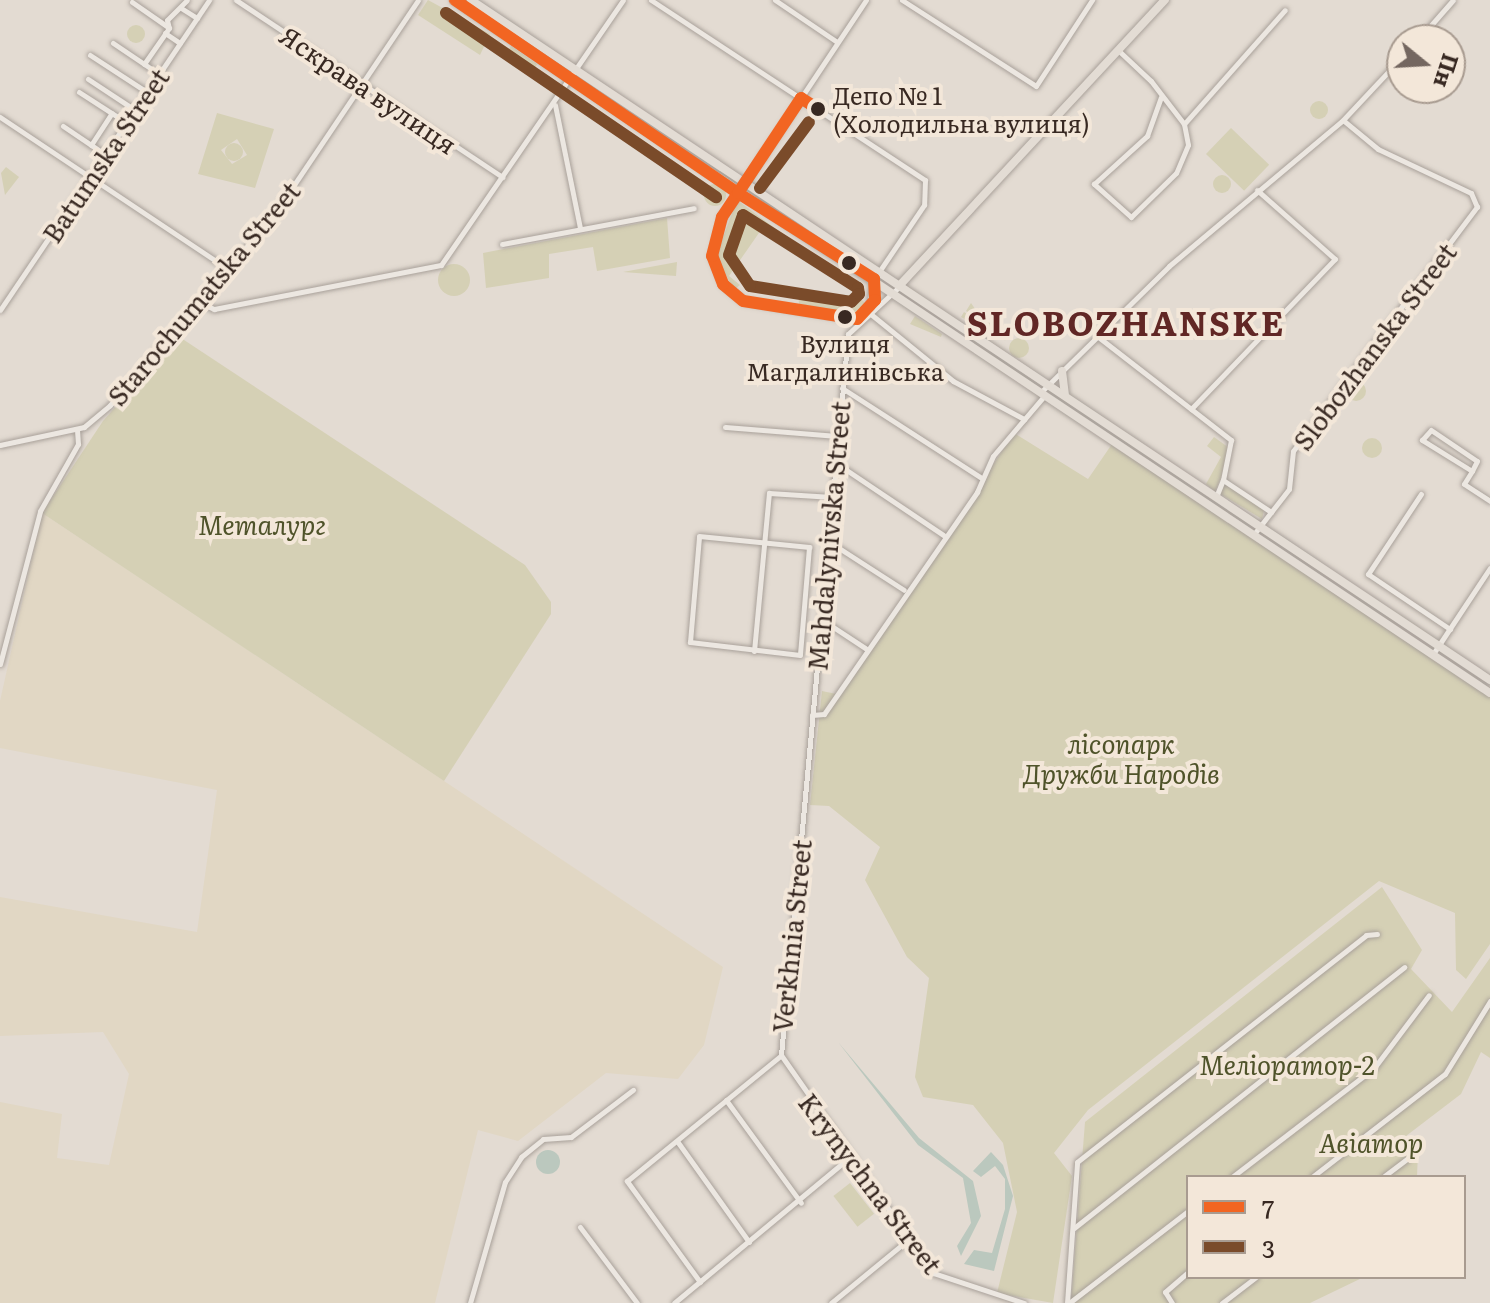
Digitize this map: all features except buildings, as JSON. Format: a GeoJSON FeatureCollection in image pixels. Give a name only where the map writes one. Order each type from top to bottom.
{"type":"FeatureCollection","features":[{"type":"Feature","properties":{"kind":"main road"},"geometry":{"type":"LineString","coordinates":[[455,0],[715,162],[772,205],[1435,650],[1490,693]]}},
{"type":"Feature","properties":{"kind":"main road"},"geometry":{"type":"LineString","coordinates":[[471,0],[709,171],[772,205]]}},
{"type":"Feature","properties":{"kind":"main road"},"geometry":{"type":"LineString","coordinates":[[896,288],[1165,0]]}},
{"type":"Feature","properties":{"kind":"main road"},"geometry":{"type":"LineString","coordinates":[[869,309],[877,275]]}},
{"type":"Feature","properties":{"kind":"main road"},"geometry":{"type":"LineString","coordinates":[[1062,371],[1065,395]]}},
{"type":"Feature","properties":{"kind":"main road"},"geometry":{"type":"LineString","coordinates":[[1046,390],[1065,395],[1216,497],[1257,530]]}},
{"type":"Feature","properties":{"kind":"main road"},"geometry":{"type":"LineString","coordinates":[[1435,650],[1490,680]]}},
{"type":"Feature","properties":{"kind":"street"},"geometry":{"type":"LineString","coordinates":[[144,64],[167,30],[167,20],[187,0]]}},
{"type":"Feature","properties":{"kind":"street","name":"Batumska Street"},"geometry":{"type":"LineString","coordinates":[[0,310],[209,0]]}},
{"type":"Feature","properties":{"kind":"street","name":"Яскрава вулиця"},"geometry":{"type":"LineString","coordinates":[[236,0],[502,177]]}},
{"type":"Feature","properties":{"kind":"street","name":"Starochumatska Street"},"geometry":{"type":"LineString","coordinates":[[77,430],[92,423],[279,209],[418,0]]}},
{"type":"Feature","properties":{"kind":"street"},"geometry":{"type":"LineString","coordinates":[[199,302],[214,309],[441,265],[623,0]]}},
{"type":"Feature","properties":{"kind":"street"},"geometry":{"type":"LineString","coordinates":[[651,0],[925,180],[924,205],[877,275]]}},
{"type":"Feature","properties":{"kind":"street"},"geometry":{"type":"LineString","coordinates":[[775,0],[837,43]]}},
{"type":"Feature","properties":{"kind":"street"},"geometry":{"type":"LineString","coordinates":[[866,0],[722,217],[712,256],[723,284],[743,301],[857,319],[896,288]]}},
{"type":"Feature","properties":{"kind":"street"},"geometry":{"type":"LineString","coordinates":[[902,0],[1036,86],[1092,0]]}},
{"type":"Feature","properties":{"kind":"street"},"geometry":{"type":"LineString","coordinates":[[1432,24],[1453,0]]}},
{"type":"Feature","properties":{"kind":"street"},"geometry":{"type":"LineString","coordinates":[[132,2],[180,43]]}},
{"type":"Feature","properties":{"kind":"street"},"geometry":{"type":"LineString","coordinates":[[181,8],[197,18]]}},
{"type":"Feature","properties":{"kind":"street"},"geometry":{"type":"LineString","coordinates":[[1184,124],[1285,10]]}},
{"type":"Feature","properties":{"kind":"street"},"geometry":{"type":"LineString","coordinates":[[113,43],[159,74]]}},
{"type":"Feature","properties":{"kind":"street"},"geometry":{"type":"LineString","coordinates":[[1119,51],[1161,97],[1164,106],[1184,124],[1188,145],[1178,170],[1127,215],[1094,184],[1144,140],[1164,106]]}},
{"type":"Feature","properties":{"kind":"street"},"geometry":{"type":"LineString","coordinates":[[90,55],[147,92]]}},
{"type":"Feature","properties":{"kind":"street"},"geometry":{"type":"LineString","coordinates":[[812,715],[824,714],[904,590],[977,492],[980,477],[1062,371],[1257,190],[1343,120],[1386,74]]}},
{"type":"Feature","properties":{"kind":"street"},"geometry":{"type":"LineString","coordinates":[[88,79],[135,110]]}},
{"type":"Feature","properties":{"kind":"street"},"geometry":{"type":"LineString","coordinates":[[79,92],[127,123]]}},
{"type":"Feature","properties":{"kind":"street"},"geometry":{"type":"LineString","coordinates":[[556,100],[580,228]]}},
{"type":"Feature","properties":{"kind":"street"},"geometry":{"type":"LineString","coordinates":[[91,145],[112,113]]}},
{"type":"Feature","properties":{"kind":"street"},"geometry":{"type":"LineString","coordinates":[[0,117],[228,269]]}},
{"type":"Feature","properties":{"kind":"street","name":"Slobozhanska Street"},"geometry":{"type":"LineString","coordinates":[[1257,530],[1290,485],[1293,451],[1443,260],[1477,198],[1378,149],[1343,120]]}},
{"type":"Feature","properties":{"kind":"street"},"geometry":{"type":"LineString","coordinates":[[63,126],[106,155]]}},
{"type":"Feature","properties":{"kind":"street"},"geometry":{"type":"LineString","coordinates":[[1191,409],[1335,259],[1257,190]]}},
{"type":"Feature","properties":{"kind":"street"},"geometry":{"type":"LineString","coordinates":[[502,244],[694,208]]}},
{"type":"Feature","properties":{"kind":"street"},"geometry":{"type":"LineString","coordinates":[[869,309],[953,381],[1024,419]]}},
{"type":"Feature","properties":{"kind":"street","name":"Mahdalynivska Street"},"geometry":{"type":"LineString","coordinates":[[812,715],[848,334],[857,319]]}},
{"type":"Feature","properties":{"kind":"street"},"geometry":{"type":"LineString","coordinates":[[1097,336],[1234,446],[1216,497]]}},
{"type":"Feature","properties":{"kind":"street"},"geometry":{"type":"LineString","coordinates":[[842,388],[980,477]]}},
{"type":"Feature","properties":{"kind":"street"},"geometry":{"type":"LineString","coordinates":[[725,427],[838,436]]}},
{"type":"Feature","properties":{"kind":"street"},"geometry":{"type":"LineString","coordinates":[[0,445],[77,430],[78,444],[40,511],[0,664]]}},
{"type":"Feature","properties":{"kind":"street"},"geometry":{"type":"LineString","coordinates":[[1472,471],[1422,440],[1431,430],[1477,461],[1472,471],[1464,484],[1490,501]]}},
{"type":"Feature","properties":{"kind":"street"},"geometry":{"type":"LineString","coordinates":[[836,463],[943,535]]}},
{"type":"Feature","properties":{"kind":"street"},"geometry":{"type":"LineString","coordinates":[[1223,480],[1271,512]]}},
{"type":"Feature","properties":{"kind":"street"},"geometry":{"type":"LineString","coordinates":[[754,651],[770,491],[832,497]]}},
{"type":"Feature","properties":{"kind":"street"},"geometry":{"type":"LineString","coordinates":[[1421,494],[1368,574],[1450,629]]}},
{"type":"Feature","properties":{"kind":"street"},"geometry":{"type":"LineString","coordinates":[[697,540],[764,544],[811,549],[800,655],[690,642],[697,540]]}},
{"type":"Feature","properties":{"kind":"street"},"geometry":{"type":"LineString","coordinates":[[827,541],[904,590]]}},
{"type":"Feature","properties":{"kind":"street"},"geometry":{"type":"LineString","coordinates":[[1435,650],[1490,568]]}},
{"type":"Feature","properties":{"kind":"street"},"geometry":{"type":"LineString","coordinates":[[821,619],[865,648]]}},
{"type":"Feature","properties":{"kind":"street","name":"Verkhnia Street"},"geometry":{"type":"LineString","coordinates":[[700,1282],[627,1181],[781,1055],[812,715]]}},
{"type":"Feature","properties":{"kind":"street"},"geometry":{"type":"LineString","coordinates":[[1068,1303],[1077,1162],[1366,935],[1377,934]]}},
{"type":"Feature","properties":{"kind":"street"},"geometry":{"type":"LineString","coordinates":[[1074,1228],[1404,967]]}},
{"type":"Feature","properties":{"kind":"street"},"geometry":{"type":"LineString","coordinates":[[1235,1175],[1374,1068],[1429,995]]}},
{"type":"Feature","properties":{"kind":"street"},"geometry":{"type":"LineString","coordinates":[[1315,1175],[1445,1074],[1490,1001]]}},
{"type":"Feature","properties":{"kind":"street","name":"Krynychna Street"},"geometry":{"type":"LineString","coordinates":[[781,1055],[850,1157],[938,1277],[1024,1303]]}},
{"type":"Feature","properties":{"kind":"street"},"geometry":{"type":"LineString","coordinates":[[470,1303],[505,1182],[521,1157],[543,1139],[571,1137],[633,1090]]}},
{"type":"Feature","properties":{"kind":"street"},"geometry":{"type":"LineString","coordinates":[[726,1100],[801,1203]]}},
{"type":"Feature","properties":{"kind":"street"},"geometry":{"type":"LineString","coordinates":[[677,1141],[749,1242]]}},
{"type":"Feature","properties":{"kind":"street"},"geometry":{"type":"LineString","coordinates":[[674,1303],[801,1203],[850,1157]]}},
{"type":"Feature","properties":{"kind":"street"},"geometry":{"type":"LineString","coordinates":[[1386,1175],[1408,1158]]}},
{"type":"Feature","properties":{"kind":"street"},"geometry":{"type":"LineString","coordinates":[[1068,1303],[1186,1213]]}},
{"type":"Feature","properties":{"kind":"street"},"geometry":{"type":"LineString","coordinates":[[580,1227],[637,1303]]}},
{"type":"Feature","properties":{"kind":"street"},"geometry":{"type":"LineString","coordinates":[[831,1303],[909,1239]]}},
{"type":"Feature","properties":{"kind":"street"},"geometry":{"type":"LineString","coordinates":[[1172,1303],[1165,1292],[1186,1274]]}},
{"type":"Feature","properties":{"kind":"street"},"geometry":{"type":"LineString","coordinates":[[1222,1303],[1253,1279]]}},
{"type":"Feature","properties":{"kind":"shaded area"},"geometry":{"type":"Polygon","coordinates":[[[42,513],[723,967],[704,1045],[678,1079],[606,1073],[518,1141],[478,1130],[435,1303],[0,1303],[0,1102],[62,1114],[57,1158],[109,1165],[129,1074],[103,1032],[0,1036],[0,897],[197,932],[217,790],[0,748],[0,701],[42,513]]]}},
{"type":"Feature","properties":{"kind":"shaded area"},"geometry":{"type":"Polygon","coordinates":[[[838,1042],[919,1138],[973,1181],[981,1216],[961,1256],[957,1246],[971,1223],[963,1178],[918,1145],[838,1042]]]}},
{"type":"Feature","properties":{"kind":"shaded area"},"geometry":{"type":"Polygon","coordinates":[[[548,1150],[557,1153],[560,1162],[557,1171],[548,1174],[539,1171],[536,1162],[539,1153],[548,1150]]]}},
{"type":"Feature","properties":{"kind":"shaded area"},"geometry":{"type":"Polygon","coordinates":[[[991,1152],[1003,1165],[1013,1196],[994,1271],[964,1264],[974,1250],[992,1253],[1005,1209],[1005,1179],[995,1166],[981,1177],[973,1171],[991,1152]]]}},
{"type":"Feature","properties":{"kind":"green space"},"geometry":{"type":"Polygon","coordinates":[[[428,0],[490,34],[480,55],[418,15],[428,0]]]}},
{"type":"Feature","properties":{"kind":"green space"},"geometry":{"type":"Polygon","coordinates":[[[132,25],[140,25],[145,34],[143,41],[132,43],[127,38],[127,30],[132,25]]]}},
{"type":"Feature","properties":{"kind":"green space"},"geometry":{"type":"Polygon","coordinates":[[[511,46],[537,64],[530,74],[504,56],[511,46]]]}},
{"type":"Feature","properties":{"kind":"green space"},"geometry":{"type":"Polygon","coordinates":[[[1319,101],[1328,110],[1319,119],[1310,110],[1319,101]]]}},
{"type":"Feature","properties":{"kind":"green space"},"geometry":{"type":"Polygon","coordinates":[[[217,113],[274,129],[255,188],[198,174],[217,113]],[[237,139],[221,150],[232,164],[247,155],[237,139]]]}},
{"type":"Feature","properties":{"kind":"green space"},"geometry":{"type":"Polygon","coordinates":[[[1231,128],[1269,165],[1244,191],[1206,154],[1231,128]]]}},
{"type":"Feature","properties":{"kind":"green space"},"geometry":{"type":"Polygon","coordinates":[[[230,143],[238,143],[243,152],[241,159],[230,161],[225,156],[225,148],[230,143]]]}},
{"type":"Feature","properties":{"kind":"green space"},"geometry":{"type":"Polygon","coordinates":[[[6,167],[19,177],[5,195],[1,173],[6,167]]]}},
{"type":"Feature","properties":{"kind":"green space"},"geometry":{"type":"Polygon","coordinates":[[[1222,175],[1231,184],[1222,193],[1213,184],[1222,175]]]}},
{"type":"Feature","properties":{"kind":"green space"},"geometry":{"type":"Polygon","coordinates":[[[715,184],[723,187],[726,195],[723,203],[715,206],[707,203],[704,195],[707,187],[715,184]]]}},
{"type":"Feature","properties":{"kind":"green space"},"geometry":{"type":"Polygon","coordinates":[[[737,200],[783,234],[777,240],[761,230],[729,276],[740,285],[734,290],[716,256],[737,200]]]}},
{"type":"Feature","properties":{"kind":"green space"},"geometry":{"type":"Polygon","coordinates":[[[667,218],[670,258],[597,271],[593,247],[549,254],[549,278],[486,288],[483,253],[667,218]]]}},
{"type":"Feature","properties":{"kind":"green space"},"geometry":{"type":"Polygon","coordinates":[[[677,262],[676,276],[623,272],[677,262]]]}},
{"type":"Feature","properties":{"kind":"green space"},"geometry":{"type":"Polygon","coordinates":[[[454,264],[466,268],[470,280],[466,292],[454,296],[442,292],[438,280],[442,268],[454,264]]]}},
{"type":"Feature","properties":{"kind":"green space"},"geometry":{"type":"Polygon","coordinates":[[[798,291],[858,296],[867,305],[852,314],[799,304],[798,291]]]}},
{"type":"Feature","properties":{"kind":"green space"},"geometry":{"type":"Polygon","coordinates":[[[971,303],[982,319],[1011,333],[1007,339],[966,311],[971,303]]]}},
{"type":"Feature","properties":{"kind":"green space"},"geometry":{"type":"Polygon","coordinates":[[[964,312],[1006,341],[961,317],[964,312]]]}},
{"type":"Feature","properties":{"kind":"green space"},"geometry":{"type":"Polygon","coordinates":[[[915,316],[942,334],[941,337],[910,324],[915,316]]]}},
{"type":"Feature","properties":{"kind":"green space","name":"Металург"},"geometry":{"type":"Polygon","coordinates":[[[178,336],[525,565],[551,602],[551,614],[444,781],[42,513],[103,421],[178,336]]]}},
{"type":"Feature","properties":{"kind":"green space"},"geometry":{"type":"Polygon","coordinates":[[[1019,338],[1026,341],[1029,348],[1026,355],[1019,358],[1012,355],[1009,348],[1012,341],[1019,338]]]}},
{"type":"Feature","properties":{"kind":"green space"},"geometry":{"type":"Polygon","coordinates":[[[1352,381],[1360,381],[1366,391],[1360,401],[1352,401],[1346,395],[1346,387],[1352,381]]]}},
{"type":"Feature","properties":{"kind":"green space","name":"лісопарк Дружби Народів"},"geometry":{"type":"Polygon","coordinates":[[[1014,433],[1088,479],[1112,444],[1490,696],[1490,944],[1466,979],[1456,970],[1455,913],[1379,881],[1088,1110],[1054,1153],[1072,1176],[1053,1303],[997,1293],[1017,1212],[1003,1143],[973,1105],[923,1097],[915,1077],[929,978],[907,957],[865,880],[880,847],[829,806],[810,805],[822,691],[841,695],[1014,433]]]}},
{"type":"Feature","properties":{"kind":"green space"},"geometry":{"type":"Polygon","coordinates":[[[1214,437],[1232,450],[1215,492],[1206,484],[1221,457],[1207,446],[1214,437]]]}},
{"type":"Feature","properties":{"kind":"green space"},"geometry":{"type":"Polygon","coordinates":[[[1368,438],[1376,438],[1382,448],[1376,458],[1368,458],[1362,452],[1362,444],[1368,438]]]}},
{"type":"Feature","properties":{"kind":"green space"},"geometry":{"type":"Polygon","coordinates":[[[1225,483],[1264,510],[1262,519],[1219,493],[1225,483]]]}},
{"type":"Feature","properties":{"kind":"green space","name":"Меліоратор-2"},"geometry":{"type":"Polygon","coordinates":[[[1382,887],[1422,950],[1411,969],[1452,1012],[1490,958],[1490,1058],[1481,1052],[1461,1094],[1406,1136],[1418,1151],[1417,1175],[1186,1175],[1186,1279],[1360,1279],[1310,1303],[1071,1303],[1085,1122],[1382,887]]]}},
{"type":"Feature","properties":{"kind":"green space"},"geometry":{"type":"Polygon","coordinates":[[[850,1183],[874,1214],[857,1227],[833,1196],[850,1183]]]}},
{"type":"Feature","properties":{"kind":"transit line","name":"7"},"geometry":{"type":"LineString","coordinates":[[455,0],[738,193]]}},
{"type":"Feature","properties":{"kind":"transit line","name":"3"},"geometry":{"type":"LineString","coordinates":[[446,13],[716,197]]}},
{"type":"Feature","properties":{"kind":"transit line","name":"7"},"geometry":{"type":"LineString","coordinates":[[738,193],[801,98],[818,109]]}},
{"type":"Feature","properties":{"kind":"transit line","name":"3"},"geometry":{"type":"LineString","coordinates":[[760,188],[809,122]]}},
{"type":"Feature","properties":{"kind":"transit line","name":"7"},"geometry":{"type":"LineString","coordinates":[[738,193],[874,279],[875,300],[857,319],[743,301],[723,284],[712,256],[722,217],[738,193]]}},
{"type":"Feature","properties":{"kind":"transit line","name":"3"},"geometry":{"type":"LineString","coordinates":[[743,215],[858,288],[859,294],[851,302],[750,286],[729,255],[743,215]]}},
{"type":"Feature","properties":{"kind":"place","name":"Депо № 1 (Холодильна вулиця)"},"geometry":{"type":"Point","coordinates":[818,109]}},
{"type":"Feature","properties":{"kind":"place","name":"Вулиця Магдалинівська"},"geometry":{"type":"Point","coordinates":[845,317]}},
{"type":"Feature","properties":{"kind":"district","name":"SLOBOZHANSKE"},"geometry":{"type":"Point","coordinates":[1126,322]}},
{"type":"Feature","properties":{"kind":"park label","name":"Авіатор"},"geometry":{"type":"Point","coordinates":[1371,1142]}}]}
